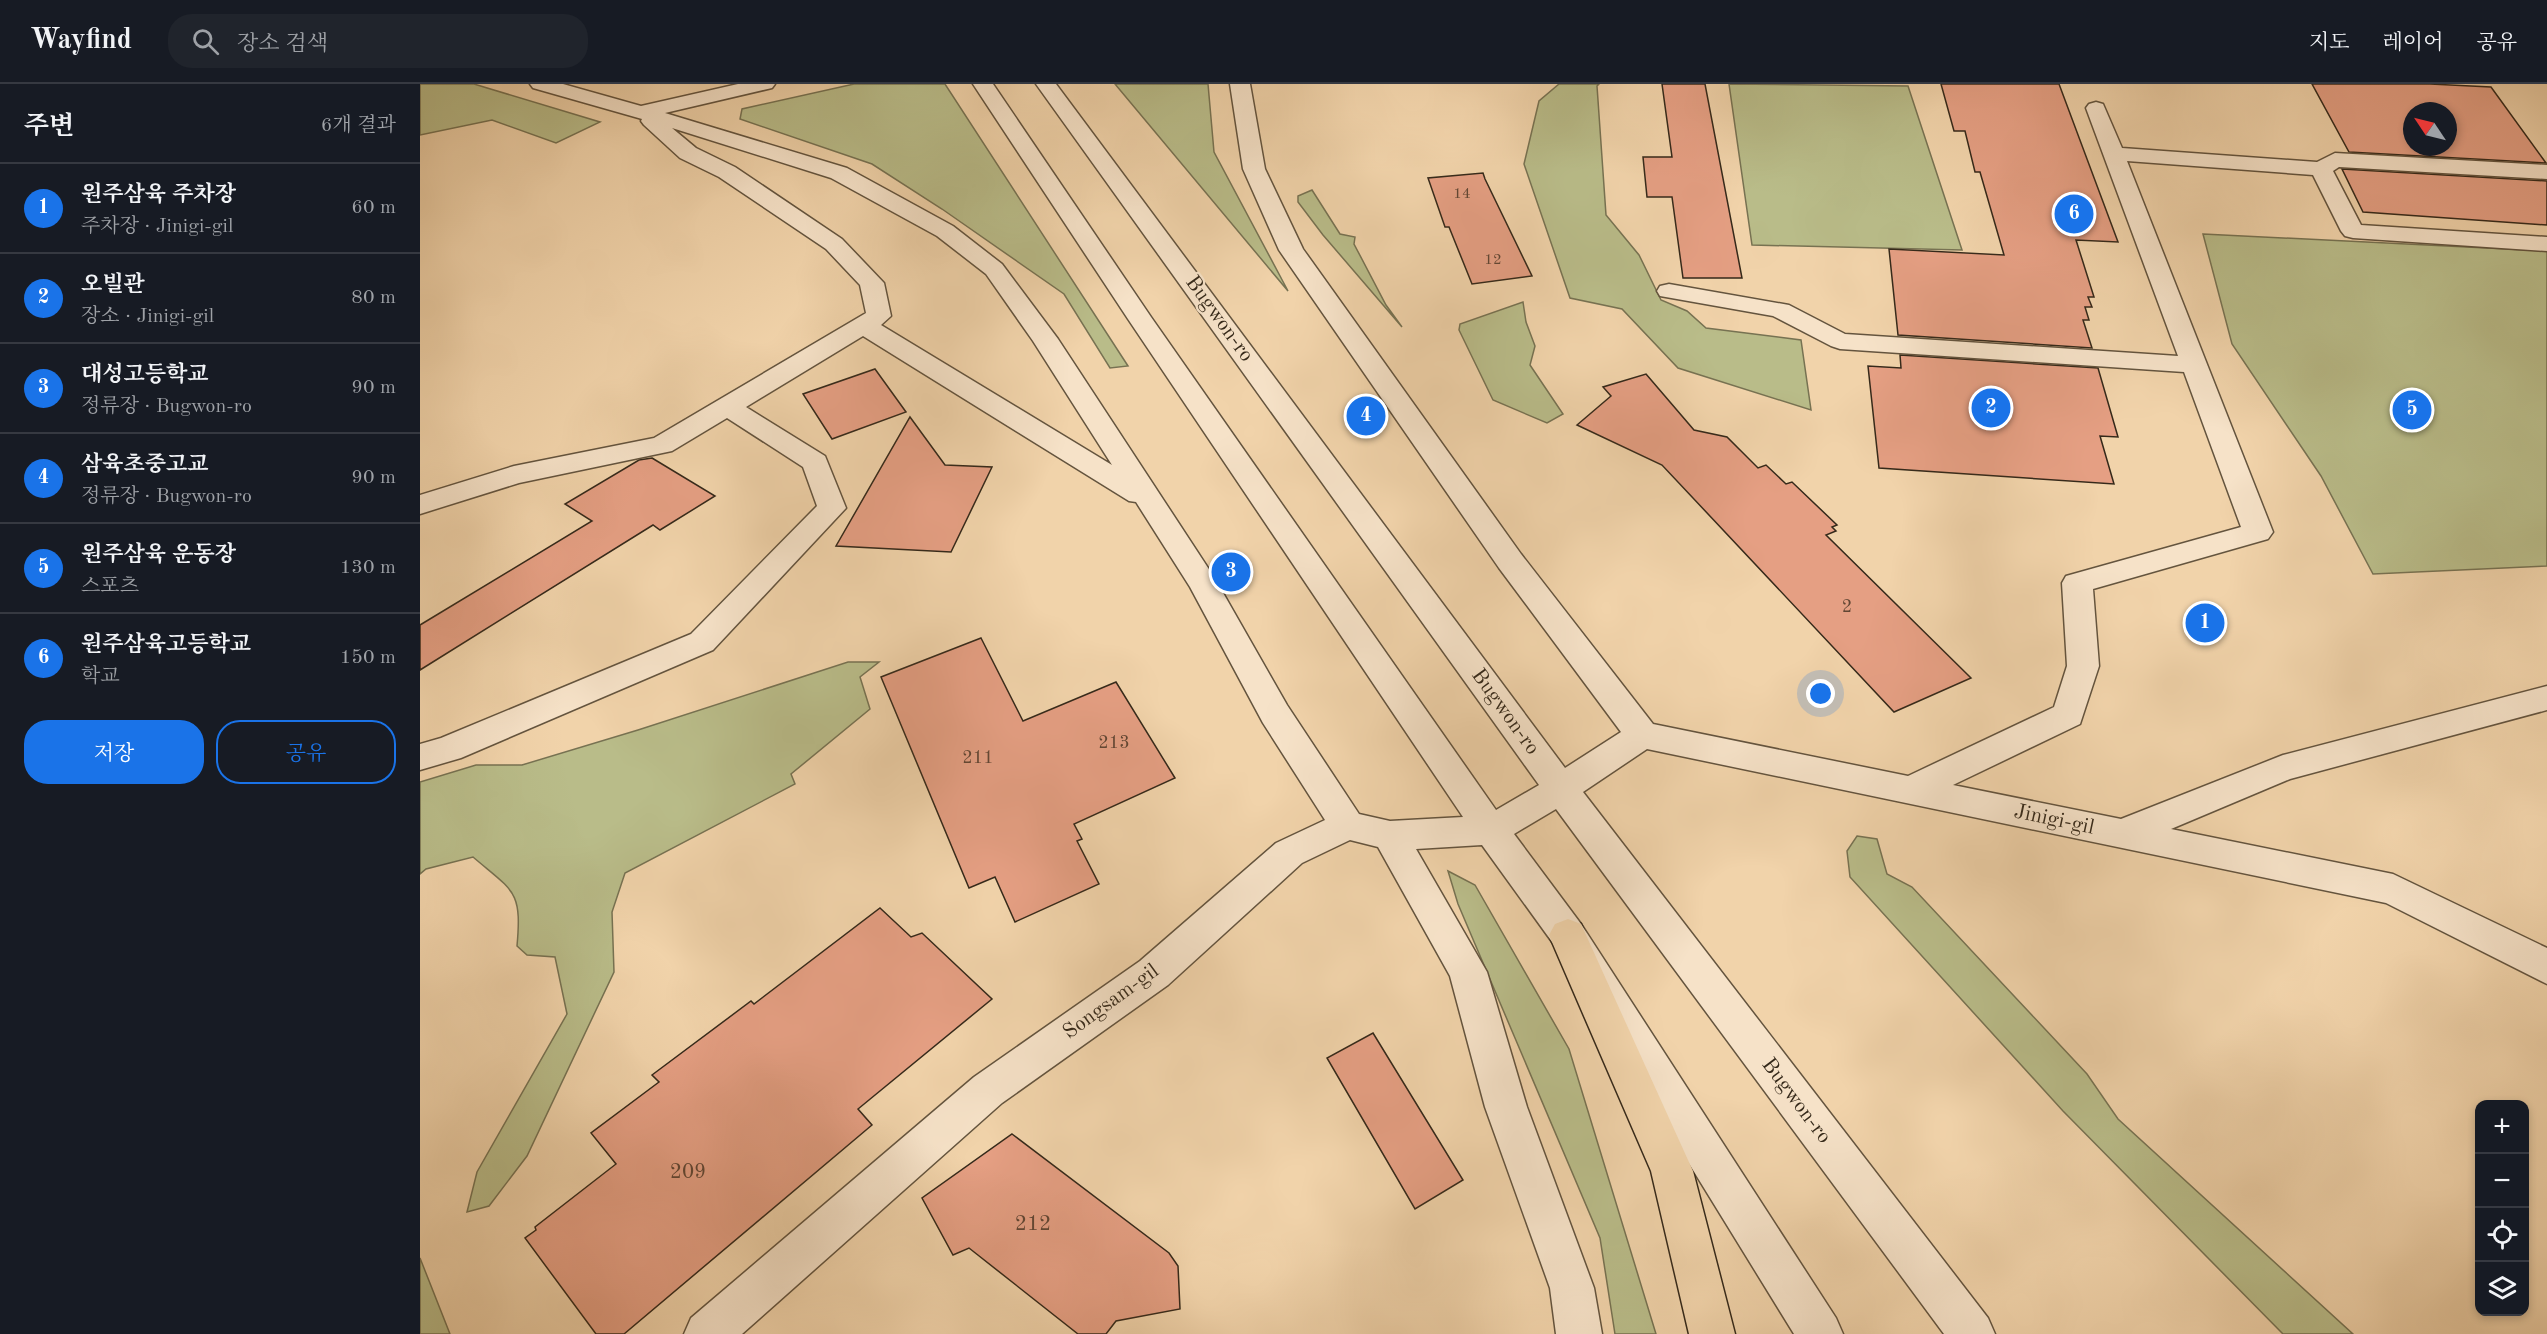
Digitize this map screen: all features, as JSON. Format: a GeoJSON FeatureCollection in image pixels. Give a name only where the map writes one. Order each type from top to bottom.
{"type":"FeatureCollection","features":[{"type":"Feature","properties":{"kind":"highway"},"geometry":{"type":"LineString","coordinates":[[1568,935],[1672,1171],[1712,1334]]}},
{"type":"Feature","properties":{"kind":"street"},"geometry":{"type":"LineString","coordinates":[[540,84],[641,112],[839,174],[945,231],[994,269],[1045,339],[1203,584],[1275,714],[1347,825],[1390,836],[1491,830],[1561,789],[1642,735],[1510,561],[1291,250],[1254,169],[1240,84]]}},
{"type":"Feature","properties":{"kind":"street"},"geometry":{"type":"LineString","coordinates":[[641,112],[765,84]]}},
{"type":"Feature","properties":{"kind":"street"},"geometry":{"type":"LineString","coordinates":[[983,84],[1140,319],[1491,830],[1568,935],[1820,1334]]}},
{"type":"Feature","properties":{"kind":"street","name":"Bugwon-ro"},"geometry":{"type":"LineString","coordinates":[[1046,84],[1561,789],[1972,1334]]}},
{"type":"Feature","properties":{"kind":"street"},"geometry":{"type":"LineString","coordinates":[[1910,790],[2068,715],[2083,666],[2077,584],[2258,532],[2096,108]]}},
{"type":"Feature","properties":{"kind":"street"},"geometry":{"type":"LineString","coordinates":[[420,505],[514,475],[662,445],[865,326],[879,315],[872,283],[834,244],[727,172],[688,153],[641,112]]}},
{"type":"Feature","properties":{"kind":"street"},"geometry":{"type":"LineString","coordinates":[[2114,154],[2322,169],[2334,160],[2547,172]]}},
{"type":"Feature","properties":{"kind":"street"},"geometry":{"type":"LineString","coordinates":[[2322,169],[2354,231],[2547,244]]}},
{"type":"Feature","properties":{"kind":"street"},"geometry":{"type":"LineString","coordinates":[[1669,291],[1780,310],[1840,340],[2196,365]]}},
{"type":"Feature","properties":{"kind":"street"},"geometry":{"type":"LineString","coordinates":[[865,326],[1146,498]]}},
{"type":"Feature","properties":{"kind":"street"},"geometry":{"type":"LineString","coordinates":[[420,757],[449,749],[702,642],[832,508],[815,462],[728,407]]}},
{"type":"Feature","properties":{"kind":"street"},"geometry":{"type":"LineString","coordinates":[[2121,834],[2283,768],[2547,698]]}},
{"type":"Feature","properties":{"kind":"street","name":"Jinigi-gil"},"geometry":{"type":"LineString","coordinates":[[1642,735],[2393,889],[2547,967]]}},
{"type":"Feature","properties":{"kind":"street","name":"Songsam-gil"},"geometry":{"type":"LineString","coordinates":[[707,1334],[988,1090],[1154,973],[1289,853],[1347,825]]}},
{"type":"Feature","properties":{"kind":"street"},"geometry":{"type":"LineString","coordinates":[[1390,836],[1468,972],[1506,1107],[1572,1288],[1579,1334]]}},
{"type":"Feature","properties":{"kind":"green space"},"geometry":{"type":"Polygon","coordinates":[[[420,84],[474,84],[600,122],[556,143],[492,120],[420,135],[420,84]]]}},
{"type":"Feature","properties":{"kind":"green space"},"geometry":{"type":"Polygon","coordinates":[[[854,84],[945,84],[1128,366],[1110,368],[1064,294],[942,209],[872,164],[740,119],[742,109],[854,84]]]}},
{"type":"Feature","properties":{"kind":"green space"},"geometry":{"type":"Polygon","coordinates":[[[1115,84],[1208,84],[1214,152],[1288,291],[1115,84]]]}},
{"type":"Feature","properties":{"kind":"green space"},"geometry":{"type":"Polygon","coordinates":[[[1559,84],[1599,84],[1597,86],[1606,215],[1639,255],[1661,300],[1687,311],[1706,328],[1801,340],[1811,410],[1678,368],[1622,309],[1570,298],[1524,164],[1539,101],[1559,84]]]}},
{"type":"Feature","properties":{"kind":"green space"},"geometry":{"type":"Polygon","coordinates":[[[1729,84],[1908,86],[1962,250],[1752,245],[1729,84]]]}},
{"type":"Feature","properties":{"kind":"green space"},"geometry":{"type":"Polygon","coordinates":[[[1312,190],[1340,234],[1355,237],[1354,244],[1386,305],[1402,327],[1323,235],[1298,202],[1298,196],[1312,190]]]}},
{"type":"Feature","properties":{"kind":"green space"},"geometry":{"type":"Polygon","coordinates":[[[2203,234],[2547,251],[2547,566],[2373,574],[2321,476],[2232,344],[2203,234]]]}},
{"type":"Feature","properties":{"kind":"green space"},"geometry":{"type":"Polygon","coordinates":[[[1523,302],[1526,322],[1535,346],[1530,365],[1563,414],[1547,423],[1493,400],[1459,330],[1460,324],[1523,302]]]}},
{"type":"Feature","properties":{"kind":"green space"},"geometry":{"type":"Polygon","coordinates":[[[848,662],[879,662],[860,677],[870,709],[791,774],[795,784],[625,873],[612,912],[614,972],[527,1156],[489,1206],[467,1212],[477,1172],[567,1014],[555,957],[527,955],[517,946],[516,902],[498,878],[473,857],[426,869],[420,874],[420,782],[476,765],[522,765],[848,662]]]}},
{"type":"Feature","properties":{"kind":"green space"},"geometry":{"type":"Polygon","coordinates":[[[1857,836],[1877,839],[1887,874],[1912,887],[2087,1074],[2118,1119],[2353,1334],[2283,1334],[2063,1111],[1850,877],[1847,851],[1857,836]]]}},
{"type":"Feature","properties":{"kind":"green space"},"geometry":{"type":"Polygon","coordinates":[[[1448,871],[1475,885],[1569,1049],[1656,1334],[1615,1334],[1600,1238],[1458,904],[1448,871]]]}},
{"type":"Feature","properties":{"kind":"green space"},"geometry":{"type":"Polygon","coordinates":[[[420,1258],[450,1334],[420,1334],[420,1258]]]}},
{"type":"Feature","properties":{"kind":"building"},"geometry":{"type":"Polygon","coordinates":[[[1662,84],[1705,84],[1742,278],[1683,278],[1672,197],[1647,197],[1643,157],[1672,157],[1662,84]]]}},
{"type":"Feature","properties":{"kind":"building"},"geometry":{"type":"Polygon","coordinates":[[[1941,84],[2059,84],[2118,242],[2076,240],[2094,297],[2088,297],[2092,307],[2085,307],[2089,320],[2083,320],[2092,348],[1898,335],[1889,249],[2004,255],[1980,172],[1975,172],[1965,131],[1954,131],[1941,84]]]}},
{"type":"Feature","properties":{"kind":"building"},"geometry":{"type":"Polygon","coordinates":[[[2312,84],[2430,84],[2491,87],[2546,163],[2421,156],[2457,156],[2457,102],[2403,102],[2403,155],[2349,152],[2312,84]]]}},
{"type":"Feature","properties":{"kind":"building"},"geometry":{"type":"Polygon","coordinates":[[[2342,169],[2547,181],[2547,225],[2363,212],[2342,169]]]}},
{"type":"Feature","properties":{"kind":"building"},"geometry":{"type":"Polygon","coordinates":[[[1483,173],[1532,276],[1472,284],[1449,227],[1445,227],[1428,178],[1483,173]]]}},
{"type":"Feature","properties":{"kind":"building"},"geometry":{"type":"Polygon","coordinates":[[[1900,355],[2098,368],[2118,437],[2100,436],[2114,484],[1879,468],[1868,366],[1901,368],[1900,355]]]}},
{"type":"Feature","properties":{"kind":"building"},"geometry":{"type":"Polygon","coordinates":[[[875,369],[906,412],[832,439],[803,394],[875,369]]]}},
{"type":"Feature","properties":{"kind":"building"},"geometry":{"type":"Polygon","coordinates":[[[1646,374],[1694,430],[1727,437],[1758,468],[1766,465],[1786,484],[1792,482],[1837,525],[1832,527],[1836,531],[1826,535],[1971,678],[1894,712],[1662,465],[1577,425],[1611,396],[1603,387],[1646,374]]]}},
{"type":"Feature","properties":{"kind":"building"},"geometry":{"type":"Polygon","coordinates":[[[910,417],[945,465],[992,467],[951,552],[836,546],[910,417]]]}},
{"type":"Feature","properties":{"kind":"building"},"geometry":{"type":"Polygon","coordinates":[[[652,458],[715,496],[660,530],[653,525],[420,670],[420,625],[592,521],[565,504],[639,460],[652,458]]]}},
{"type":"Feature","properties":{"kind":"building"},"geometry":{"type":"Polygon","coordinates":[[[981,638],[1023,721],[1116,682],[1175,778],[1074,824],[1082,839],[1077,841],[1099,884],[1015,922],[995,877],[969,888],[881,677],[981,638]]]}},
{"type":"Feature","properties":{"kind":"building"},"geometry":{"type":"Polygon","coordinates":[[[880,908],[911,937],[922,933],[992,999],[858,1109],[872,1125],[624,1334],[596,1334],[525,1238],[536,1230],[535,1227],[616,1164],[591,1133],[659,1082],[652,1075],[751,1001],[754,1004],[880,908]]]}},
{"type":"Feature","properties":{"kind":"building"},"geometry":{"type":"Polygon","coordinates":[[[1373,1033],[1463,1180],[1415,1209],[1327,1058],[1373,1033]]]}},
{"type":"Feature","properties":{"kind":"building"},"geometry":{"type":"Polygon","coordinates":[[[1012,1134],[1169,1253],[1178,1266],[1180,1309],[1116,1321],[1106,1334],[1078,1334],[969,1248],[953,1255],[922,1198],[1012,1134]]]}},
{"type":"Feature","properties":{"kind":"place","name":"원주삼육고등학교"},"geometry":{"type":"Point","coordinates":[2074,214]}},
{"type":"Feature","properties":{"kind":"place","name":"오빌관"},"geometry":{"type":"Point","coordinates":[1991,408]}},
{"type":"Feature","properties":{"kind":"place","name":"원주삼육 운동장"},"geometry":{"type":"Point","coordinates":[2412,410]}},
{"type":"Feature","properties":{"kind":"place","name":"삼육초중고교"},"geometry":{"type":"Point","coordinates":[1366,416]}},
{"type":"Feature","properties":{"kind":"place","name":"대성고등학교"},"geometry":{"type":"Point","coordinates":[1231,572]}},
{"type":"Feature","properties":{"kind":"place","name":"원주삼육 주차장"},"geometry":{"type":"Point","coordinates":[2205,623]}}]}
